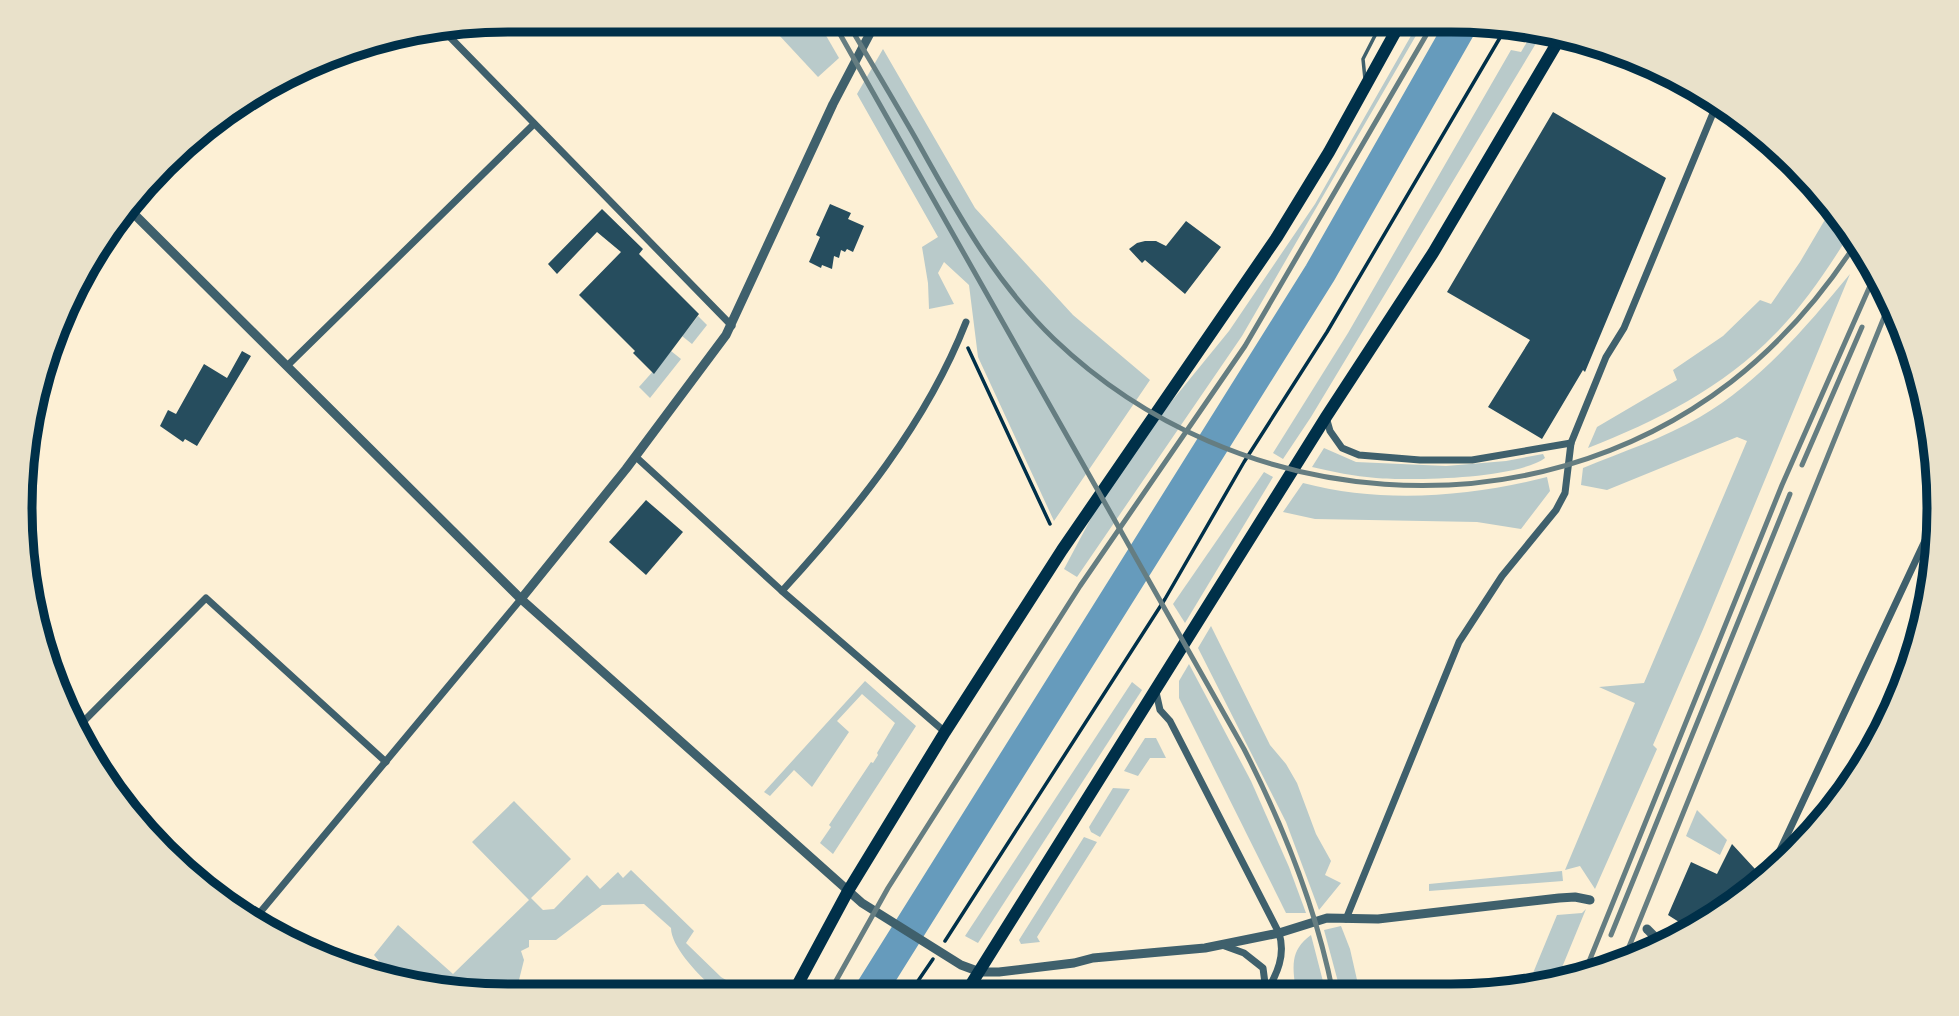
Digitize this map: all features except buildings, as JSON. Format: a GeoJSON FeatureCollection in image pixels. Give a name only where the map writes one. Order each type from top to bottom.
{"type":"FeatureCollection","features":[{"type":"Feature","properties":{"kind":"main road"},"geometry":{"type":"LineString","coordinates":[[799,984],[848,891],[945,732],[1069,539],[1277,237],[1395,32]]}},
{"type":"Feature","properties":{"kind":"main road"},"geometry":{"type":"LineString","coordinates":[[972,984],[1326,416],[1433,253],[1557,44]]}},
{"type":"Feature","properties":{"kind":"street"},"geometry":{"type":"LineString","coordinates":[[259,914],[522,599],[636,457],[732,326],[833,104],[871,32]]}},
{"type":"Feature","properties":{"kind":"street"},"geometry":{"type":"LineString","coordinates":[[449,36],[732,326]]}},
{"type":"Feature","properties":{"kind":"street"},"geometry":{"type":"LineString","coordinates":[[1346,919],[1459,642],[1502,576],[1556,510],[1565,493],[1571,443],[1606,356],[1624,328],[1714,111]]}},
{"type":"Feature","properties":{"kind":"street"},"geometry":{"type":"LineString","coordinates":[[287,366],[534,124]]}},
{"type":"Feature","properties":{"kind":"street"},"geometry":{"type":"LineString","coordinates":[[134,214],[522,599],[848,891],[954,961],[980,972],[999,972],[1074,963],[1093,958],[1222,945],[1279,933],[1326,918],[1378,919],[1559,898],[1575,897],[1590,901]]}},
{"type":"Feature","properties":{"kind":"street"},"geometry":{"type":"LineString","coordinates":[[782,591],[881,474],[927,401],[965,322]]}},
{"type":"Feature","properties":{"kind":"street"},"geometry":{"type":"LineString","coordinates":[[1326,416],[1330,431],[1342,448],[1359,456],[1472,460],[1571,443]]}},
{"type":"Feature","properties":{"kind":"street"},"geometry":{"type":"LineString","coordinates":[[636,457],[782,591],[945,732]]}},
{"type":"Feature","properties":{"kind":"street"},"geometry":{"type":"LineString","coordinates":[[1777,855],[1926,538]]}},
{"type":"Feature","properties":{"kind":"street"},"geometry":{"type":"LineString","coordinates":[[83,722],[206,598],[386,762]]}},
{"type":"Feature","properties":{"kind":"street"},"geometry":{"type":"LineString","coordinates":[[1156,691],[1160,710],[1170,721],[1279,933],[1281,960],[1270,984]]}},
{"type":"Feature","properties":{"kind":"street"},"geometry":{"type":"LineString","coordinates":[[1647,929],[1656,938]]}},
{"type":"Feature","properties":{"kind":"street"},"geometry":{"type":"LineString","coordinates":[[1222,945],[1244,953],[1263,968],[1265,984]]}},
{"type":"Feature","properties":{"kind":"lane"},"geometry":{"type":"LineString","coordinates":[[1366,86],[1363,58],[1377,32]]}},
{"type":"Feature","properties":{"kind":"path"},"geometry":{"type":"LineString","coordinates":[[942,945],[1165,599],[1244,462],[1327,332],[1502,35]]}},
{"type":"Feature","properties":{"kind":"path"},"geometry":{"type":"LineString","coordinates":[[961,333],[1050,524]]}},
{"type":"Feature","properties":{"kind":"path"},"geometry":{"type":"LineString","coordinates":[[916,984],[935,957]]}},
{"type":"Feature","properties":{"kind":"shaded area"},"geometry":{"type":"Polygon","coordinates":[[[776,32],[824,32],[839,58],[818,77],[776,32]]]}},
{"type":"Feature","properties":{"kind":"shaded area"},"geometry":{"type":"Polygon","coordinates":[[[1413,32],[1418,32],[1242,336],[1077,577],[1064,569],[1097,507],[1167,407],[1229,331],[1315,204],[1413,32]]]}},
{"type":"Feature","properties":{"kind":"shaded area"},"geometry":{"type":"Polygon","coordinates":[[[1529,39],[1538,40],[1311,417],[1283,459],[1273,453],[1348,333],[1511,50],[1521,52],[1529,39]]]}},
{"type":"Feature","properties":{"kind":"shaded area"},"geometry":{"type":"Polygon","coordinates":[[[883,49],[975,208],[1073,315],[1150,380],[1054,521],[978,357],[969,285],[944,262],[938,273],[954,304],[929,309],[922,247],[938,237],[857,94],[883,49]]]}},
{"type":"Feature","properties":{"kind":"shaded area"},"geometry":{"type":"Polygon","coordinates":[[[1827,216],[1845,241],[1806,298],[1775,334],[1734,371],[1711,387],[1638,427],[1588,448],[1597,427],[1677,380],[1673,370],[1723,336],[1760,300],[1771,304],[1827,216]]]}},
{"type":"Feature","properties":{"kind":"shaded area"},"geometry":{"type":"Polygon","coordinates":[[[1850,274],[1653,745],[1657,749],[1595,889],[1580,866],[1565,870],[1635,703],[1599,687],[1644,683],[1747,441],[1737,437],[1607,490],[1581,485],[1583,468],[1672,432],[1722,403],[1781,352],[1850,274]]]}},
{"type":"Feature","properties":{"kind":"shaded area"},"geometry":{"type":"Polygon","coordinates":[[[698,316],[707,325],[692,344],[682,336],[698,316]]]}},
{"type":"Feature","properties":{"kind":"shaded area"},"geometry":{"type":"Polygon","coordinates":[[[671,351],[681,359],[650,398],[639,387],[671,351]]]}},
{"type":"Feature","properties":{"kind":"shaded area"},"geometry":{"type":"Polygon","coordinates":[[[1324,448],[1356,462],[1446,466],[1506,461],[1543,454],[1545,458],[1531,465],[1489,474],[1438,479],[1392,479],[1312,467],[1324,448]]]}},
{"type":"Feature","properties":{"kind":"shaded area"},"geometry":{"type":"Polygon","coordinates":[[[1264,472],[1273,477],[1185,623],[1173,604],[1264,472]]]}},
{"type":"Feature","properties":{"kind":"shaded area"},"geometry":{"type":"Polygon","coordinates":[[[1547,477],[1550,491],[1521,529],[1477,522],[1315,519],[1283,512],[1303,483],[1333,490],[1395,496],[1457,493],[1547,477]]]}},
{"type":"Feature","properties":{"kind":"shaded area"},"geometry":{"type":"Polygon","coordinates":[[[1211,626],[1270,745],[1297,783],[1316,834],[1331,861],[1325,875],[1341,883],[1319,910],[1286,822],[1198,648],[1211,626]]]}},
{"type":"Feature","properties":{"kind":"shaded area"},"geometry":{"type":"Polygon","coordinates":[[[1189,664],[1251,781],[1306,913],[1286,913],[1179,698],[1179,681],[1189,664]]]}},
{"type":"Feature","properties":{"kind":"shaded area"},"geometry":{"type":"Polygon","coordinates":[[[865,681],[916,726],[833,854],[820,843],[831,827],[829,825],[878,755],[895,723],[862,694],[837,721],[849,732],[812,787],[794,770],[770,796],[764,792],[865,681]]]}},
{"type":"Feature","properties":{"kind":"shaded area"},"geometry":{"type":"Polygon","coordinates":[[[1132,682],[1142,690],[978,943],[965,936],[1132,682]]]}},
{"type":"Feature","properties":{"kind":"shaded area"},"geometry":{"type":"Polygon","coordinates":[[[1145,738],[1156,738],[1166,758],[1150,758],[1138,776],[1124,771],[1145,738]]]}},
{"type":"Feature","properties":{"kind":"shaded area"},"geometry":{"type":"Polygon","coordinates":[[[1113,788],[1130,789],[1100,837],[1091,832],[1089,827],[1113,788]]]}},
{"type":"Feature","properties":{"kind":"shaded area"},"geometry":{"type":"Polygon","coordinates":[[[514,801],[571,859],[531,898],[543,910],[554,909],[587,875],[600,889],[618,872],[623,878],[631,870],[694,931],[686,943],[721,977],[733,984],[709,984],[680,951],[671,928],[644,904],[602,905],[556,940],[529,940],[529,947],[521,951],[524,960],[518,984],[446,980],[375,965],[379,961],[374,955],[398,925],[453,974],[529,900],[472,842],[514,801]]]}},
{"type":"Feature","properties":{"kind":"shaded area"},"geometry":{"type":"Polygon","coordinates":[[[1697,810],[1727,840],[1720,855],[1686,836],[1697,810]]]}},
{"type":"Feature","properties":{"kind":"shaded area"},"geometry":{"type":"Polygon","coordinates":[[[1084,837],[1097,842],[1037,937],[1040,942],[1021,944],[1019,940],[1084,837]]]}},
{"type":"Feature","properties":{"kind":"shaded area"},"geometry":{"type":"Polygon","coordinates":[[[1562,871],[1563,881],[1429,891],[1429,884],[1562,871]]]}},
{"type":"Feature","properties":{"kind":"shaded area"},"geometry":{"type":"Polygon","coordinates":[[[1586,909],[1560,971],[1531,977],[1557,915],[1582,913],[1586,909]]]}},
{"type":"Feature","properties":{"kind":"shaded area"},"geometry":{"type":"Polygon","coordinates":[[[1341,926],[1350,949],[1358,984],[1339,984],[1324,930],[1341,926]]]}},
{"type":"Feature","properties":{"kind":"shaded area"},"geometry":{"type":"Polygon","coordinates":[[[1311,935],[1324,984],[1295,984],[1294,960],[1304,941],[1311,935]]]}},
{"type":"Feature","properties":{"kind":"waterway"},"geometry":{"type":"LineString","coordinates":[[875,984],[1320,273],[1457,32]]}},
{"type":"Feature","properties":{"kind":"railway"},"geometry":{"type":"LineString","coordinates":[[839,32],[1244,749],[1297,868],[1318,930],[1331,984]]}},
{"type":"Feature","properties":{"kind":"railway"},"geometry":{"type":"LineString","coordinates":[[853,32],[978,244],[1032,317],[1054,339],[1127,397],[1208,441],[1295,470],[1385,484],[1476,483],[1565,466],[1651,432],[1731,382],[1750,367],[1816,299],[1851,250]]}},
{"type":"Feature","properties":{"kind":"railway"},"geometry":{"type":"LineString","coordinates":[[834,984],[888,888],[1080,586],[1245,346],[1428,32]]}},
{"type":"Feature","properties":{"kind":"railway"},"geometry":{"type":"LineString","coordinates":[[1588,964],[1782,485],[1871,284]]}},
{"type":"Feature","properties":{"kind":"railway"},"geometry":{"type":"LineString","coordinates":[[1628,950],[1885,314]]}},
{"type":"Feature","properties":{"kind":"railway"},"geometry":{"type":"LineString","coordinates":[[1802,465],[1862,327]]}},
{"type":"Feature","properties":{"kind":"railway"},"geometry":{"type":"LineString","coordinates":[[1611,935],[1790,494]]}}]}
